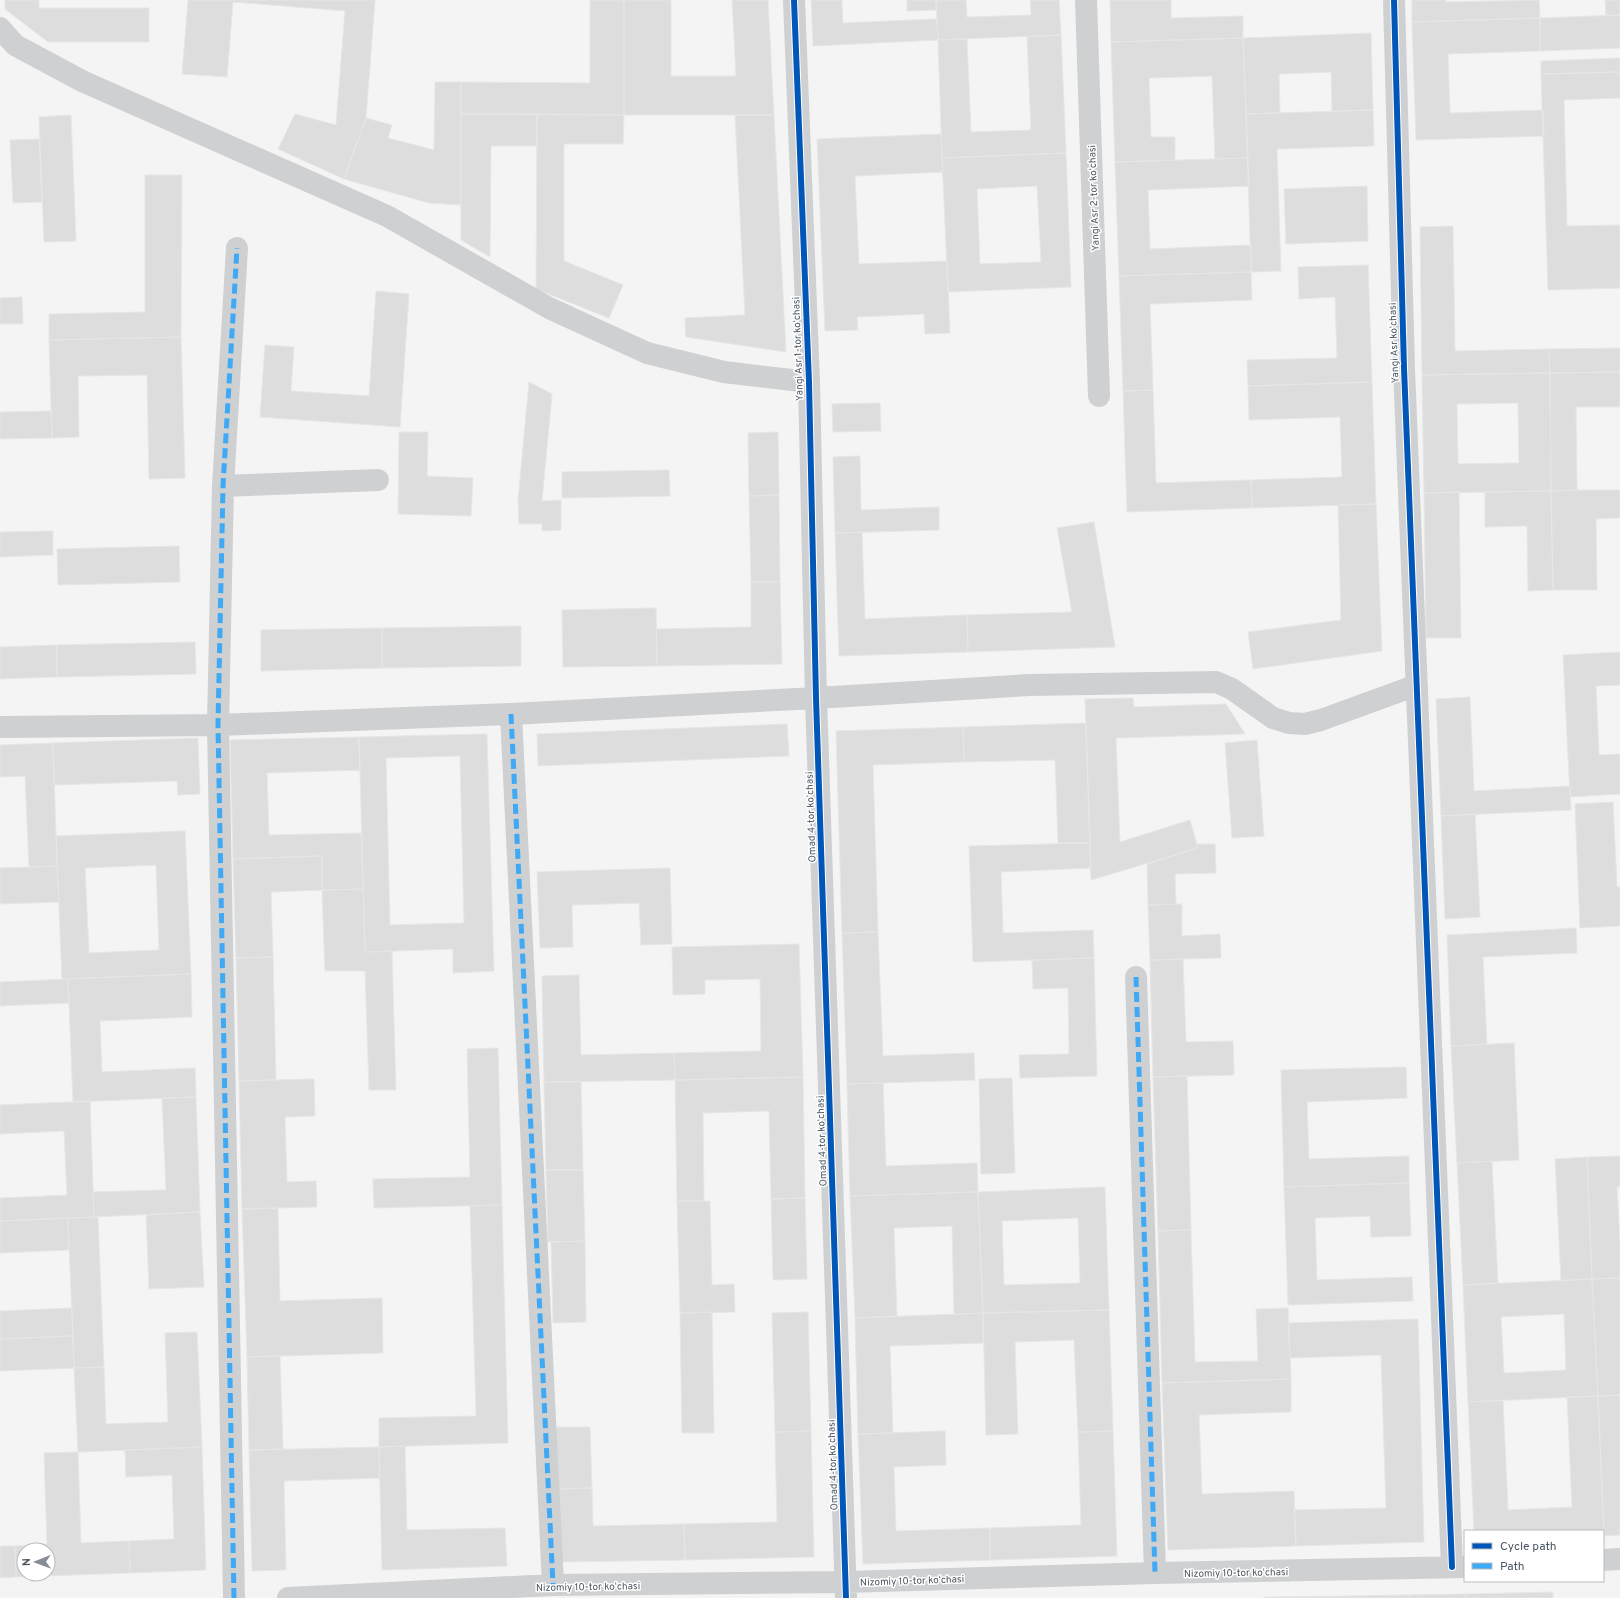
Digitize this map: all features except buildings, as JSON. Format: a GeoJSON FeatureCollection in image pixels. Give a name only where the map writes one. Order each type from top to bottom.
{"type":"FeatureCollection","features":[{"type":"Feature","properties":{"kind":"street","name":"Yangi Asr 1-tor koʻchasi"},"geometry":{"type":"LineString","coordinates":[[794,0],[809,382],[816,698]]}},
{"type":"Feature","properties":{"kind":"street","name":"Yangi Asr 2-tor koʻchasi"},"geometry":{"type":"LineString","coordinates":[[1086,0],[1099,396]]}},
{"type":"Feature","properties":{"kind":"street","name":"Yangi Asr koʻchasi"},"geometry":{"type":"LineString","coordinates":[[1394,0],[1404,368],[1417,685],[1458,1567]]}},
{"type":"Feature","properties":{"kind":"street"},"geometry":{"type":"LineString","coordinates":[[0,28],[15,45],[82,81],[388,216],[549,308],[647,353],[724,372],[809,382]]}},
{"type":"Feature","properties":{"kind":"street"},"geometry":{"type":"LineString","coordinates":[[234,1598],[218,725],[223,486],[237,248]]}},
{"type":"Feature","properties":{"kind":"street"},"geometry":{"type":"LineString","coordinates":[[223,486],[378,480]]}},
{"type":"Feature","properties":{"kind":"street"},"geometry":{"type":"LineString","coordinates":[[0,727],[218,725],[511,714],[1029,685],[1216,682],[1232,689],[1273,718],[1289,723],[1305,724],[1321,720],[1417,685]]}},
{"type":"Feature","properties":{"kind":"street","name":"Omad 4-tor koʻchasi"},"geometry":{"type":"LineString","coordinates":[[816,698],[846,1590]]}},
{"type":"Feature","properties":{"kind":"street"},"geometry":{"type":"LineString","coordinates":[[511,714],[553,1586]]}},
{"type":"Feature","properties":{"kind":"street"},"geometry":{"type":"LineString","coordinates":[[1136,977],[1155,1573]]}},
{"type":"Feature","properties":{"kind":"street"},"geometry":{"type":"LineString","coordinates":[[1604,1560],[1620,1559]]}},
{"type":"Feature","properties":{"kind":"street","name":"Nizomiy 10-tor koʻchasi"},"geometry":{"type":"LineString","coordinates":[[288,1598],[553,1586],[846,1590],[1155,1573],[1458,1567]]}},
{"type":"Feature","properties":{"kind":"marked path"},"geometry":{"type":"LineString","coordinates":[[234,1598],[218,725],[223,486],[237,248]]}},
{"type":"Feature","properties":{"kind":"marked path"},"geometry":{"type":"LineString","coordinates":[[511,714],[553,1585]]}},
{"type":"Feature","properties":{"kind":"marked path"},"geometry":{"type":"LineString","coordinates":[[1136,977],[1155,1573]]}},
{"type":"Feature","properties":{"kind":"cycle path"},"geometry":{"type":"LineString","coordinates":[[794,0],[809,382],[816,698],[846,1598]]}},
{"type":"Feature","properties":{"kind":"cycle path"},"geometry":{"type":"LineString","coordinates":[[1394,0],[1404,368],[1452,1567]]}}]}
